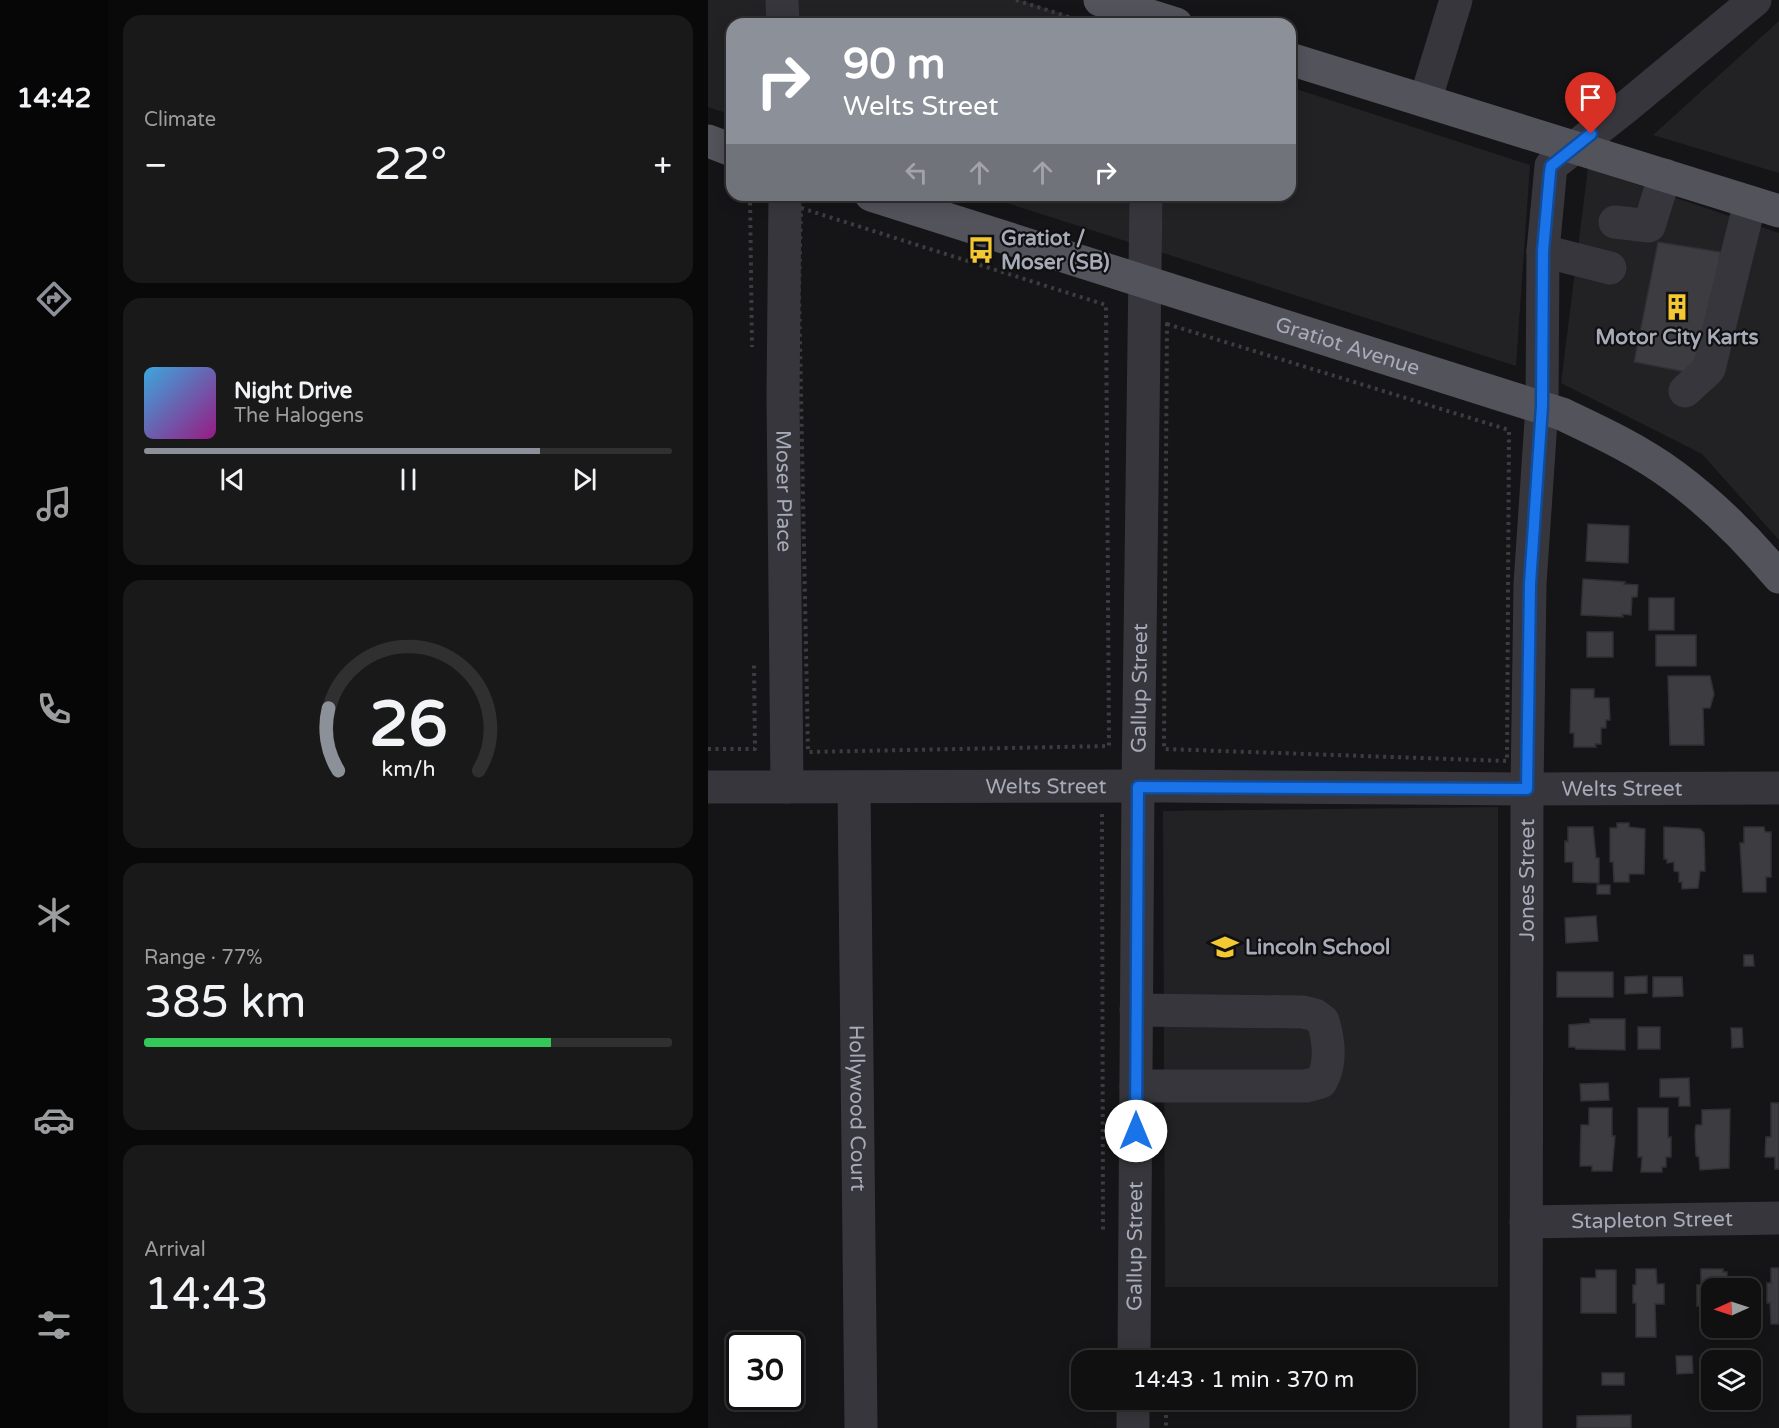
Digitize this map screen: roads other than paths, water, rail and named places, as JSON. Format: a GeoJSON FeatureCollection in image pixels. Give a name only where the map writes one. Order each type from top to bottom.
{"type":"FeatureCollection","features":[{"type":"Feature","properties":{"kind":"main road"},"geometry":{"type":"LineString","coordinates":[[1089,10],[1163,16]]}},
{"type":"Feature","properties":{"kind":"main road"},"geometry":{"type":"LineString","coordinates":[[1296,61],[1765,206]]}},
{"type":"Feature","properties":{"kind":"main road"},"geometry":{"type":"LineString","coordinates":[[708,141],[726,148]]}},
{"type":"Feature","properties":{"kind":"main road","name":"Gratiot Avenue"},"geometry":{"type":"LineString","coordinates":[[890,201],[1562,414],[1621,443],[1673,476],[1738,532],[1779,577]]}},
{"type":"Feature","properties":{"kind":"street"},"geometry":{"type":"LineString","coordinates":[[782,0],[783,18]]}},
{"type":"Feature","properties":{"kind":"street"},"geometry":{"type":"LineString","coordinates":[[1425,101],[1456,0]]}},
{"type":"Feature","properties":{"kind":"street","name":"Jones Street"},"geometry":{"type":"LineString","coordinates":[[1526,1428],[1527,789],[1530,584],[1542,406],[1543,251],[1551,166],[1755,0]]}},
{"type":"Feature","properties":{"kind":"street"},"geometry":{"type":"LineString","coordinates":[[1615,222],[1649,226],[1665,175]]}},
{"type":"Feature","properties":{"kind":"street","name":"Moser Place"},"geometry":{"type":"LineString","coordinates":[[785,201],[783,397],[788,787]]}},
{"type":"Feature","properties":{"kind":"street","name":"Gallup Street"},"geometry":{"type":"LineString","coordinates":[[1134,1350],[1138,787],[1146,201]]}},
{"type":"Feature","properties":{"kind":"street"},"geometry":{"type":"LineString","coordinates":[[1685,391],[1709,369],[1765,206]]}},
{"type":"Feature","properties":{"kind":"street"},"geometry":{"type":"LineString","coordinates":[[1543,251],[1610,268]]}},
{"type":"Feature","properties":{"kind":"street","name":"Welts Street"},"geometry":{"type":"LineString","coordinates":[[708,787],[1779,788]]}},
{"type":"Feature","properties":{"kind":"street","name":"Hollywood Court"},"geometry":{"type":"LineString","coordinates":[[854,787],[861,1428]]}},
{"type":"Feature","properties":{"kind":"street"},"geometry":{"type":"LineString","coordinates":[[1136,1086],[1306,1086],[1321,1082],[1328,1070],[1328,1037],[1323,1021],[1315,1015],[1303,1012],[1137,1010]]}},
{"type":"Feature","properties":{"kind":"street","name":"Stapleton Street"},"geometry":{"type":"LineString","coordinates":[[1526,1222],[1779,1218]]}},
{"type":"Feature","properties":{"kind":"street"},"geometry":{"type":"LineString","coordinates":[[1133,1410],[1133,1428]]}},
{"type":"Feature","properties":{"kind":"place","name":"Gratiot / Moser (SB)"},"geometry":{"type":"Point","coordinates":[981,250]}},
{"type":"Feature","properties":{"kind":"place","name":"Motor City Karts"},"geometry":{"type":"Point","coordinates":[1677,307]}},
{"type":"Feature","properties":{"kind":"place","name":"Lincoln School"},"geometry":{"type":"Point","coordinates":[1225,947]}}]}
